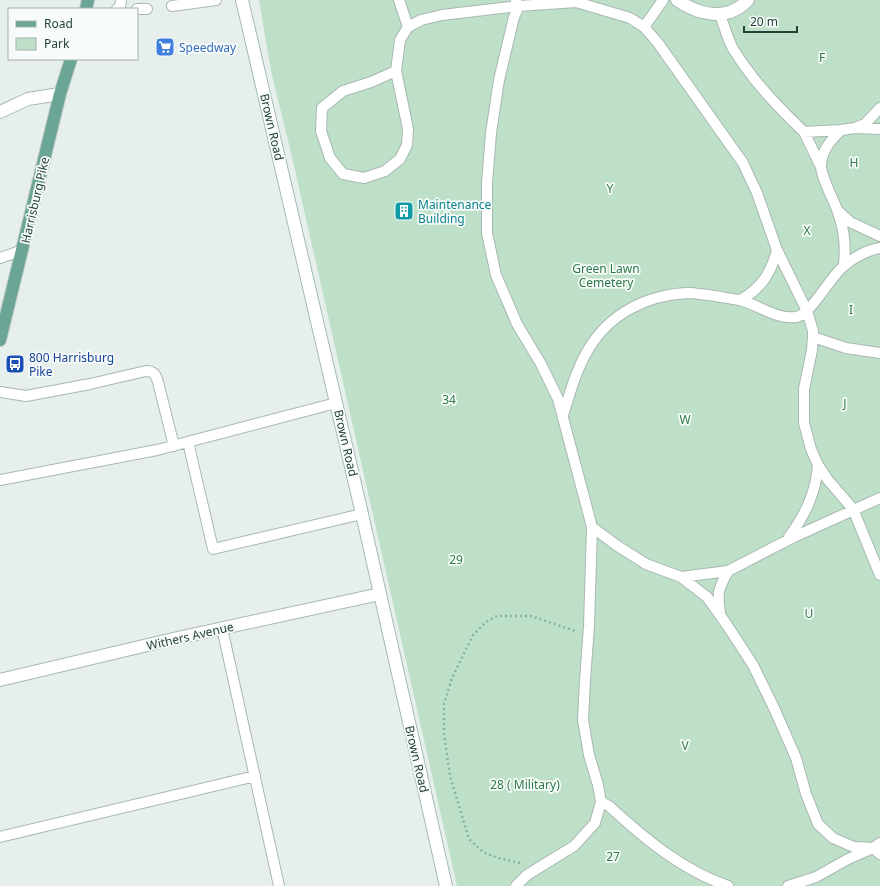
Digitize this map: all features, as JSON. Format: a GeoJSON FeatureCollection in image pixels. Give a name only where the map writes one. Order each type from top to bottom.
{"type":"FeatureCollection","features":[{"type":"Feature","properties":{"kind":"main road","name":"Brown Road"},"geometry":{"type":"LineString","coordinates":[[242,0],[362,514],[446,886]]}},
{"type":"Feature","properties":{"kind":"main road"},"geometry":{"type":"LineString","coordinates":[[677,0],[688,8],[705,13],[720,15],[730,12],[748,0]]}},
{"type":"Feature","properties":{"kind":"main road","name":"Harrisburg Pike"},"geometry":{"type":"LineString","coordinates":[[0,340],[60,94],[71,60]]}},
{"type":"Feature","properties":{"kind":"main road"},"geometry":{"type":"LineString","coordinates":[[0,112],[28,99],[60,94]]}},
{"type":"Feature","properties":{"kind":"main road","name":"Withers Avenue"},"geometry":{"type":"LineString","coordinates":[[0,680],[222,628],[380,594]]}},
{"type":"Feature","properties":{"kind":"lane"},"geometry":{"type":"LineString","coordinates":[[172,6],[216,0]]}},
{"type":"Feature","properties":{"kind":"lane"},"geometry":{"type":"LineString","coordinates":[[400,0],[408,27]]}},
{"type":"Feature","properties":{"kind":"lane"},"geometry":{"type":"LineString","coordinates":[[644,27],[663,0]]}},
{"type":"Feature","properties":{"kind":"lane"},"geometry":{"type":"LineString","coordinates":[[396,71],[371,82],[343,91],[322,108],[321,131],[330,158],[343,174],[364,178],[385,171],[400,159],[407,145],[408,129],[396,71],[400,40],[408,27],[421,20],[442,15],[517,3],[578,1],[630,18],[644,27],[658,43],[743,163],[757,193],[778,250],[807,311],[813,331],[812,350],[804,389],[804,423],[811,449],[818,465],[828,480],[853,509],[880,575]]}},
{"type":"Feature","properties":{"kind":"lane"},"geometry":{"type":"LineString","coordinates":[[516,886],[527,875],[574,846],[595,823],[601,802],[598,785],[589,755],[583,720],[589,636],[592,526],[558,399],[541,364],[517,324],[496,275],[487,233],[487,183],[491,133],[499,80],[517,3]]}},
{"type":"Feature","properties":{"kind":"lane"},"geometry":{"type":"LineString","coordinates":[[720,15],[732,46],[751,73],[775,104],[804,132],[820,165],[837,210],[844,234],[844,265]]}},
{"type":"Feature","properties":{"kind":"lane"},"geometry":{"type":"LineString","coordinates":[[855,128],[865,124],[880,108]]}},
{"type":"Feature","properties":{"kind":"lane"},"geometry":{"type":"LineString","coordinates":[[804,132],[855,128],[880,129]]}},
{"type":"Feature","properties":{"kind":"lane"},"geometry":{"type":"LineString","coordinates":[[820,165],[823,152],[832,139],[841,130]]}},
{"type":"Feature","properties":{"kind":"lane"},"geometry":{"type":"LineString","coordinates":[[837,210],[850,222],[880,236]]}},
{"type":"Feature","properties":{"kind":"lane"},"geometry":{"type":"LineString","coordinates":[[563,416],[573,381],[587,351],[602,330],[623,312],[654,298],[689,293],[740,300],[780,315],[797,317],[807,311],[844,265],[871,250],[880,248]]}},
{"type":"Feature","properties":{"kind":"lane"},"geometry":{"type":"LineString","coordinates":[[0,258],[23,250]]}},
{"type":"Feature","properties":{"kind":"lane"},"geometry":{"type":"LineString","coordinates":[[740,300],[752,294],[766,278],[774,263],[778,250]]}},
{"type":"Feature","properties":{"kind":"lane"},"geometry":{"type":"LineString","coordinates":[[813,337],[846,348],[880,353]]}},
{"type":"Feature","properties":{"kind":"lane"},"geometry":{"type":"LineString","coordinates":[[0,392],[26,396],[151,371],[156,375],[174,446]]}},
{"type":"Feature","properties":{"kind":"lane"},"geometry":{"type":"LineString","coordinates":[[0,480],[174,446],[336,404]]}},
{"type":"Feature","properties":{"kind":"lane"},"geometry":{"type":"LineString","coordinates":[[188,442],[213,549],[362,514]]}},
{"type":"Feature","properties":{"kind":"lane"},"geometry":{"type":"LineString","coordinates":[[786,540],[800,523],[810,502],[817,480],[818,465]]}},
{"type":"Feature","properties":{"kind":"lane"},"geometry":{"type":"LineString","coordinates":[[681,577],[728,572],[786,540],[880,498]]}},
{"type":"Feature","properties":{"kind":"lane"},"geometry":{"type":"LineString","coordinates":[[592,526],[616,545],[646,564],[681,577],[707,597],[753,665],[796,758],[806,794],[818,824],[833,838],[854,847],[878,848]]}},
{"type":"Feature","properties":{"kind":"lane"},"geometry":{"type":"LineString","coordinates":[[720,615],[718,597],[720,585],[728,572]]}},
{"type":"Feature","properties":{"kind":"lane"},"geometry":{"type":"LineString","coordinates":[[222,628],[279,886]]}},
{"type":"Feature","properties":{"kind":"lane"},"geometry":{"type":"LineString","coordinates":[[0,837],[255,776]]}},
{"type":"Feature","properties":{"kind":"lane"},"geometry":{"type":"LineString","coordinates":[[601,802],[609,806],[651,844],[686,867],[710,880],[728,886]]}},
{"type":"Feature","properties":{"kind":"lane"},"geometry":{"type":"LineString","coordinates":[[788,886],[816,877],[848,859],[878,848]]}},
{"type":"Feature","properties":{"kind":"path"},"geometry":{"type":"LineString","coordinates":[[539,867],[498,858],[483,852],[469,839],[450,776],[444,734],[444,704],[452,678],[473,635],[486,622],[497,616],[531,616],[589,636]]}},
{"type":"Feature","properties":{"kind":"green space","name":"Green Lawn Cemetery"},"geometry":{"type":"Polygon","coordinates":[[[259,0],[880,0],[880,886],[457,886],[292,157],[271,71],[259,0]]]}},
{"type":"Feature","properties":{"kind":"place","name":"Speedway"},"geometry":{"type":"Point","coordinates":[165,47]}},
{"type":"Feature","properties":{"kind":"place","name":"Maintenance Building"},"geometry":{"type":"Point","coordinates":[404,211]}},
{"type":"Feature","properties":{"kind":"place","name":"800 Harrisburg Pike"},"geometry":{"type":"Point","coordinates":[15,364]}},
{"type":"Feature","properties":{"kind":"park label","name":"F"},"geometry":{"type":"Point","coordinates":[822,57]}},
{"type":"Feature","properties":{"kind":"park label","name":"H"},"geometry":{"type":"Point","coordinates":[854,162]}},
{"type":"Feature","properties":{"kind":"park label","name":"Y"},"geometry":{"type":"Point","coordinates":[610,188]}},
{"type":"Feature","properties":{"kind":"park label","name":"X"},"geometry":{"type":"Point","coordinates":[807,230]}},
{"type":"Feature","properties":{"kind":"park label","name":"I"},"geometry":{"type":"Point","coordinates":[851,309]}},
{"type":"Feature","properties":{"kind":"park label","name":"34"},"geometry":{"type":"Point","coordinates":[449,399]}},
{"type":"Feature","properties":{"kind":"park label","name":"J"},"geometry":{"type":"Point","coordinates":[845,403]}},
{"type":"Feature","properties":{"kind":"park label","name":"W"},"geometry":{"type":"Point","coordinates":[685,419]}},
{"type":"Feature","properties":{"kind":"park label","name":"29"},"geometry":{"type":"Point","coordinates":[456,559]}},
{"type":"Feature","properties":{"kind":"park label","name":"U"},"geometry":{"type":"Point","coordinates":[809,613]}},
{"type":"Feature","properties":{"kind":"park label","name":"V"},"geometry":{"type":"Point","coordinates":[685,745]}},
{"type":"Feature","properties":{"kind":"park label","name":"28 ( Military)"},"geometry":{"type":"Point","coordinates":[525,784]}},
{"type":"Feature","properties":{"kind":"park label","name":"27"},"geometry":{"type":"Point","coordinates":[613,856]}}]}
